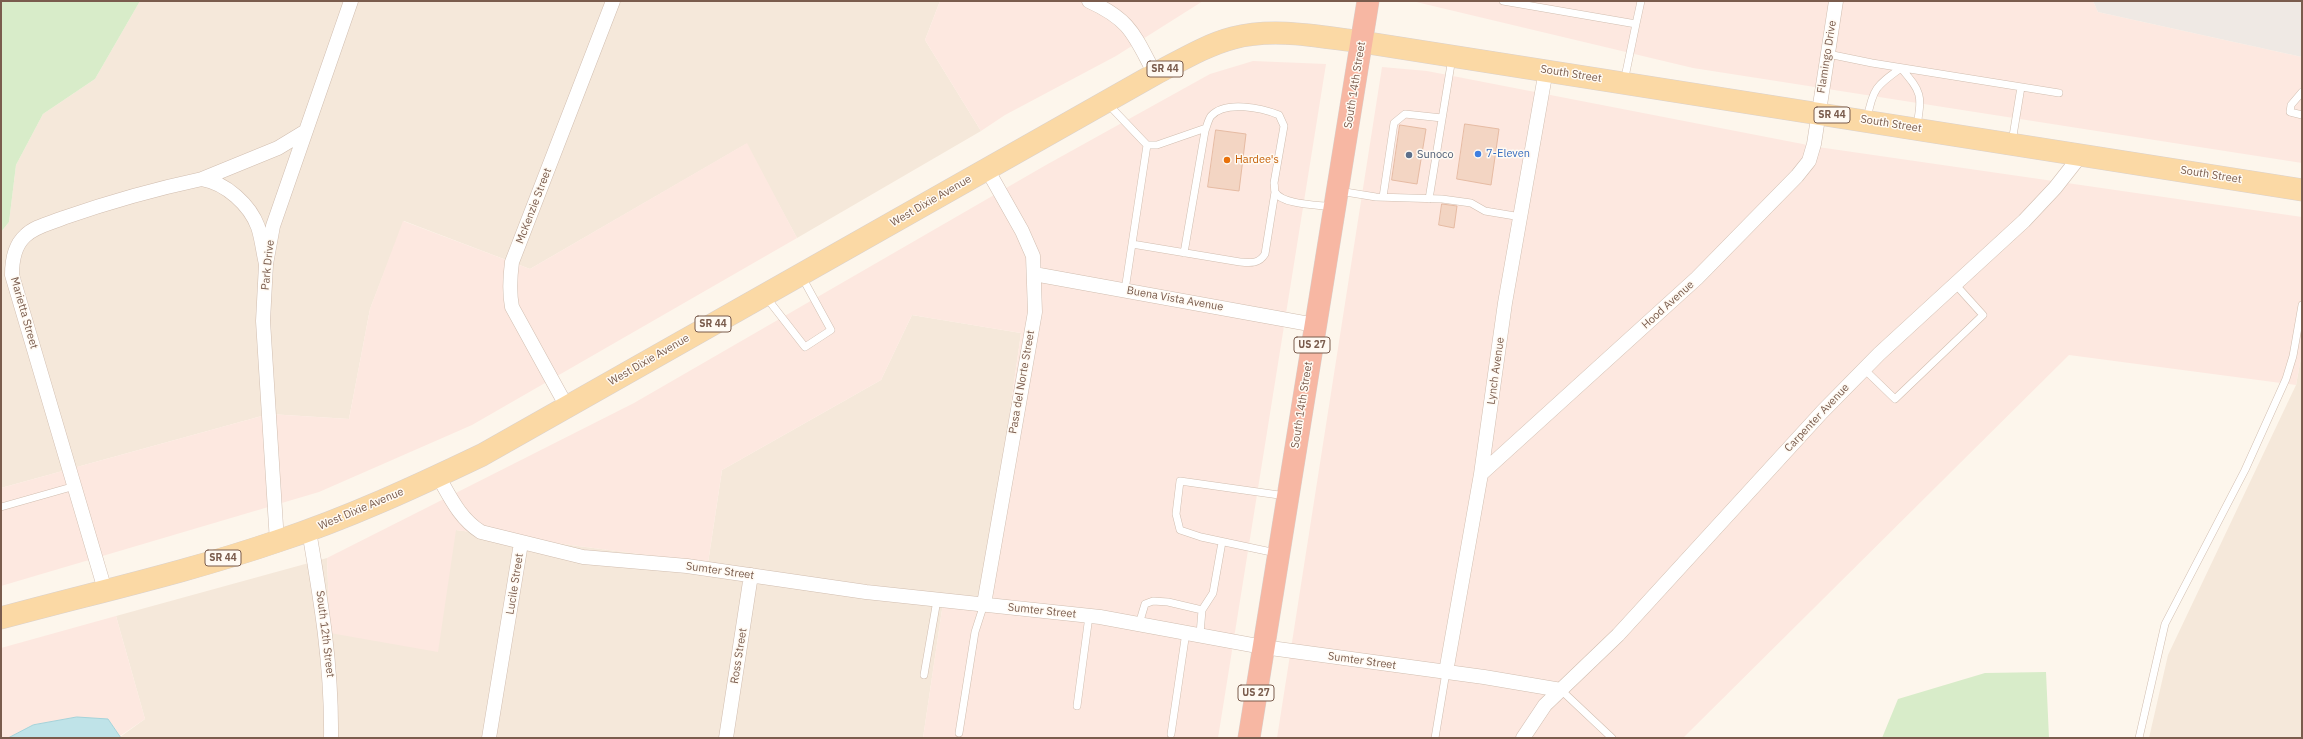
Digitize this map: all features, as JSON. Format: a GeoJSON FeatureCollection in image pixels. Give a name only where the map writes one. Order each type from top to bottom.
{"type":"FeatureCollection","features":[{"type":"Feature","properties":{"kind":"highway","name":"South 14th Street"},"geometry":{"type":"LineString","coordinates":[[1248,738],[1368,1]]}},
{"type":"Feature","properties":{"kind":"main road","name":"West Dixie Avenue"},"geometry":{"type":"LineString","coordinates":[[1,618],[276,542],[309,530],[438,476],[482,455],[1105,102],[1155,74],[1209,47],[1233,38],[1252,35],[1310,35],[1362,42]]}},
{"type":"Feature","properties":{"kind":"main road","name":"South Street"},"geometry":{"type":"LineString","coordinates":[[1362,42],[1624,82],[2302,190]]}},
{"type":"Feature","properties":{"kind":"street","name":"Park Drive"},"geometry":{"type":"LineString","coordinates":[[276,542],[263,321],[266,264],[273,226],[351,1]]}},
{"type":"Feature","properties":{"kind":"street","name":"McKenzie Street"},"geometry":{"type":"LineString","coordinates":[[567,407],[512,307],[509,291],[510,272],[512,262],[613,1]]}},
{"type":"Feature","properties":{"kind":"street","name":"Flamingo Drive"},"geometry":{"type":"LineString","coordinates":[[1818,113],[1836,1]]}},
{"type":"Feature","properties":{"kind":"street"},"geometry":{"type":"LineString","coordinates":[[1096,2],[1111,11],[1124,22],[1135,36],[1155,74]]}},
{"type":"Feature","properties":{"kind":"street","name":"Lynch Avenue"},"geometry":{"type":"LineString","coordinates":[[1446,672],[1481,474],[1505,303],[1546,70]]}},
{"type":"Feature","properties":{"kind":"street","name":"Hood Avenue"},"geometry":{"type":"LineString","coordinates":[[1481,474],[1698,278],[1797,176],[1809,161],[1814,144],[1818,113]]}},
{"type":"Feature","properties":{"kind":"street","name":"Marietta Street"},"geometry":{"type":"LineString","coordinates":[[105,590],[12,275],[12,261],[16,249],[24,236],[33,229],[89,209],[202,179],[278,148],[306,131]]}},
{"type":"Feature","properties":{"kind":"street","name":"Carpenter Avenue"},"geometry":{"type":"LineString","coordinates":[[1560,690],[1618,635],[1822,412],[1864,369],[2034,210],[2055,188],[2080,155]]}},
{"type":"Feature","properties":{"kind":"street","name":"Pasa del Norte Street"},"geometry":{"type":"LineString","coordinates":[[984,604],[1034,312],[1033,256],[1022,231],[987,169]]}},
{"type":"Feature","properties":{"kind":"street"},"geometry":{"type":"LineString","coordinates":[[202,179],[212,181],[224,188],[243,204],[253,216],[259,228],[266,264]]}},
{"type":"Feature","properties":{"kind":"street","name":"Buena Vista Avenue"},"geometry":{"type":"LineString","coordinates":[[1034,274],[1315,325]]}},
{"type":"Feature","properties":{"kind":"street","name":"Lucile Street"},"geometry":{"type":"LineString","coordinates":[[438,476],[460,514],[470,526],[480,532],[521,543],[489,738]]}},
{"type":"Feature","properties":{"kind":"street","name":"South 12th Street"},"geometry":{"type":"LineString","coordinates":[[309,530],[329,653],[332,695],[331,738]]}},
{"type":"Feature","properties":{"kind":"street","name":"Sumter Street"},"geometry":{"type":"LineString","coordinates":[[521,543],[583,557],[687,566],[866,592],[1089,616],[1193,633],[1263,647],[1360,662],[1446,672],[1560,690]]}},
{"type":"Feature","properties":{"kind":"street","name":"Ross Street"},"geometry":{"type":"LineString","coordinates":[[726,738],[751,575]]}},
{"type":"Feature","properties":{"kind":"street"},"geometry":{"type":"LineString","coordinates":[[1523,738],[1545,705],[1560,690]]}},
{"type":"Feature","properties":{"kind":"lane"},"geometry":{"type":"LineString","coordinates":[[1503,1],[1636,24]]}},
{"type":"Feature","properties":{"kind":"lane"},"geometry":{"type":"LineString","coordinates":[[1624,82],[1641,1]]}},
{"type":"Feature","properties":{"kind":"lane"},"geometry":{"type":"LineString","coordinates":[[1828,54],[1901,68],[2059,93]]}},
{"type":"Feature","properties":{"kind":"lane"},"geometry":{"type":"LineString","coordinates":[[1429,198],[1453,56]]}},
{"type":"Feature","properties":{"kind":"lane"},"geometry":{"type":"LineString","coordinates":[[1867,121],[1872,95],[1881,83],[1901,68]]}},
{"type":"Feature","properties":{"kind":"lane"},"geometry":{"type":"LineString","coordinates":[[1901,68],[1918,88],[1920,94],[1921,101],[1916,128]]}},
{"type":"Feature","properties":{"kind":"lane"},"geometry":{"type":"LineString","coordinates":[[2012,144],[2022,87]]}},
{"type":"Feature","properties":{"kind":"lane"},"geometry":{"type":"LineString","coordinates":[[2302,92],[2291,105],[2290,112],[2302,115]]}},
{"type":"Feature","properties":{"kind":"lane"},"geometry":{"type":"LineString","coordinates":[[1105,102],[1147,145],[1157,145],[1206,128]]}},
{"type":"Feature","properties":{"kind":"lane"},"geometry":{"type":"LineString","coordinates":[[1132,244],[1184,253],[1240,262],[1261,260],[1265,254],[1275,192],[1274,183],[1284,126],[1279,115],[1268,110],[1235,108],[1220,109],[1210,117],[1206,128],[1184,253]]}},
{"type":"Feature","properties":{"kind":"lane"},"geometry":{"type":"LineString","coordinates":[[1383,197],[1394,123],[1405,114],[1442,118]]}},
{"type":"Feature","properties":{"kind":"lane"},"geometry":{"type":"LineString","coordinates":[[1125,290],[1147,145]]}},
{"type":"Feature","properties":{"kind":"lane"},"geometry":{"type":"LineString","coordinates":[[1275,192],[1281,198],[1291,202],[1383,197],[1429,198],[1471,203],[1485,211],[1521,217]]}},
{"type":"Feature","properties":{"kind":"lane"},"geometry":{"type":"LineString","coordinates":[[764,295],[805,347],[831,330],[801,274]]}},
{"type":"Feature","properties":{"kind":"lane"},"geometry":{"type":"LineString","coordinates":[[1864,369],[1895,399],[1982,314],[1955,284]]}},
{"type":"Feature","properties":{"kind":"lane"},"geometry":{"type":"LineString","coordinates":[[2139,738],[2165,624],[2245,470],[2286,379],[2293,356],[2302,305]]}},
{"type":"Feature","properties":{"kind":"lane"},"geometry":{"type":"LineString","coordinates":[[1278,553],[1222,542],[1180,530],[1176,514],[1180,481],[1288,496]]}},
{"type":"Feature","properties":{"kind":"lane"},"geometry":{"type":"LineString","coordinates":[[1,507],[74,486]]}},
{"type":"Feature","properties":{"kind":"lane"},"geometry":{"type":"LineString","coordinates":[[1171,734],[1193,633],[1202,610],[1213,593],[1222,542]]}},
{"type":"Feature","properties":{"kind":"lane"},"geometry":{"type":"LineString","coordinates":[[924,675],[938,600]]}},
{"type":"Feature","properties":{"kind":"lane"},"geometry":{"type":"LineString","coordinates":[[1139,624],[1145,604],[1153,600],[1202,610]]}},
{"type":"Feature","properties":{"kind":"lane"},"geometry":{"type":"LineString","coordinates":[[959,733],[974,632],[984,604]]}},
{"type":"Feature","properties":{"kind":"lane"},"geometry":{"type":"LineString","coordinates":[[1078,706],[1089,616]]}},
{"type":"Feature","properties":{"kind":"lane"},"geometry":{"type":"LineString","coordinates":[[1436,738],[1446,672]]}},
{"type":"Feature","properties":{"kind":"lane"},"geometry":{"type":"LineString","coordinates":[[1560,690],[1612,738]]}},
{"type":"Feature","properties":{"kind":"shaded area"},"geometry":{"type":"Polygon","coordinates":[[[140,1],[940,1],[925,40],[981,131],[797,238],[746,144],[530,269],[404,221],[370,309],[349,419],[269,414],[1,488],[1,232],[9,222],[16,165],[43,114],[95,79],[140,1]]]}},
{"type":"Feature","properties":{"kind":"shaded area"},"geometry":{"type":"Polygon","coordinates":[[[940,1],[1203,1],[1116,56],[1005,115],[981,131],[925,40],[940,1]]]}},
{"type":"Feature","properties":{"kind":"shaded area"},"geometry":{"type":"Polygon","coordinates":[[[1412,1],[2093,1],[2098,12],[2302,57],[2302,163],[1693,68],[1412,1]]]}},
{"type":"Feature","properties":{"kind":"shaded area"},"geometry":{"type":"Polygon","coordinates":[[[2093,1],[2302,1],[2302,57],[2098,12],[2093,1]]]}},
{"type":"Feature","properties":{"kind":"shaded area"},"geometry":{"type":"Polygon","coordinates":[[[1253,61],[1326,64],[1218,738],[923,738],[943,603],[982,609],[1021,333],[912,315],[881,380],[722,470],[708,563],[456,530],[438,652],[330,633],[327,558],[634,403],[1046,165],[1210,74],[1253,61]]]}},
{"type":"Feature","properties":{"kind":"shaded area"},"geometry":{"type":"Polygon","coordinates":[[[1382,67],[1427,71],[1818,147],[2302,217],[2302,352],[2296,385],[2069,355],[1683,738],[1277,738],[1382,67]]]}},
{"type":"Feature","properties":{"kind":"shaded area"},"geometry":{"type":"Polygon","coordinates":[[[747,143],[797,238],[472,425],[319,492],[1,586],[1,488],[269,414],[349,419],[370,309],[403,221],[530,269],[747,143]]]}},
{"type":"Feature","properties":{"kind":"shaded area"},"geometry":{"type":"Polygon","coordinates":[[[912,315],[1021,333],[982,609],[943,603],[923,738],[120,737],[145,719],[116,616],[327,558],[330,633],[456,530],[708,563],[722,470],[881,380],[912,315]]]}},
{"type":"Feature","properties":{"kind":"shaded area"},"geometry":{"type":"Polygon","coordinates":[[[2302,352],[2302,738],[2149,738],[2168,655],[2296,385],[2302,352]]]}},
{"type":"Feature","properties":{"kind":"shaded area"},"geometry":{"type":"Polygon","coordinates":[[[116,616],[145,719],[120,736],[108,719],[33,725],[8,738],[1,738],[1,648],[116,616]]]}},
{"type":"Feature","properties":{"kind":"green space"},"geometry":{"type":"Polygon","coordinates":[[[1,1],[140,1],[95,79],[43,114],[16,165],[9,222],[1,232],[1,1]]]}},
{"type":"Feature","properties":{"kind":"green space"},"geometry":{"type":"Polygon","coordinates":[[[2046,672],[2049,738],[1882,738],[1898,699],[1985,673],[2046,672]]]}},
{"type":"Feature","properties":{"kind":"water"},"geometry":{"type":"Polygon","coordinates":[[[77,717],[108,719],[121,738],[8,738],[33,725],[77,717]]]}},
{"type":"Feature","properties":{"kind":"building","name":"7-Eleven"},"geometry":{"type":"Polygon","coordinates":[[[1465,124],[1499,129],[1491,185],[1457,179],[1465,124]]]}},
{"type":"Feature","properties":{"kind":"building","name":"Sunoco"},"geometry":{"type":"Polygon","coordinates":[[[1400,125],[1426,129],[1417,184],[1392,180],[1400,125]]]}},
{"type":"Feature","properties":{"kind":"building","name":"Hardee's"},"geometry":{"type":"Polygon","coordinates":[[[1216,130],[1246,134],[1239,191],[1208,187],[1216,130]]]}},
{"type":"Feature","properties":{"kind":"building"},"geometry":{"type":"Polygon","coordinates":[[[1442,204],[1457,206],[1454,228],[1439,225],[1442,204]]]}},
{"type":"Feature","properties":{"kind":"place","name":"7-Eleven"},"geometry":{"type":"Point","coordinates":[1478,154]}},
{"type":"Feature","properties":{"kind":"place","name":"Sunoco"},"geometry":{"type":"Point","coordinates":[1409,155]}},
{"type":"Feature","properties":{"kind":"place","name":"Hardee's"},"geometry":{"type":"Point","coordinates":[1227,160]}}]}
